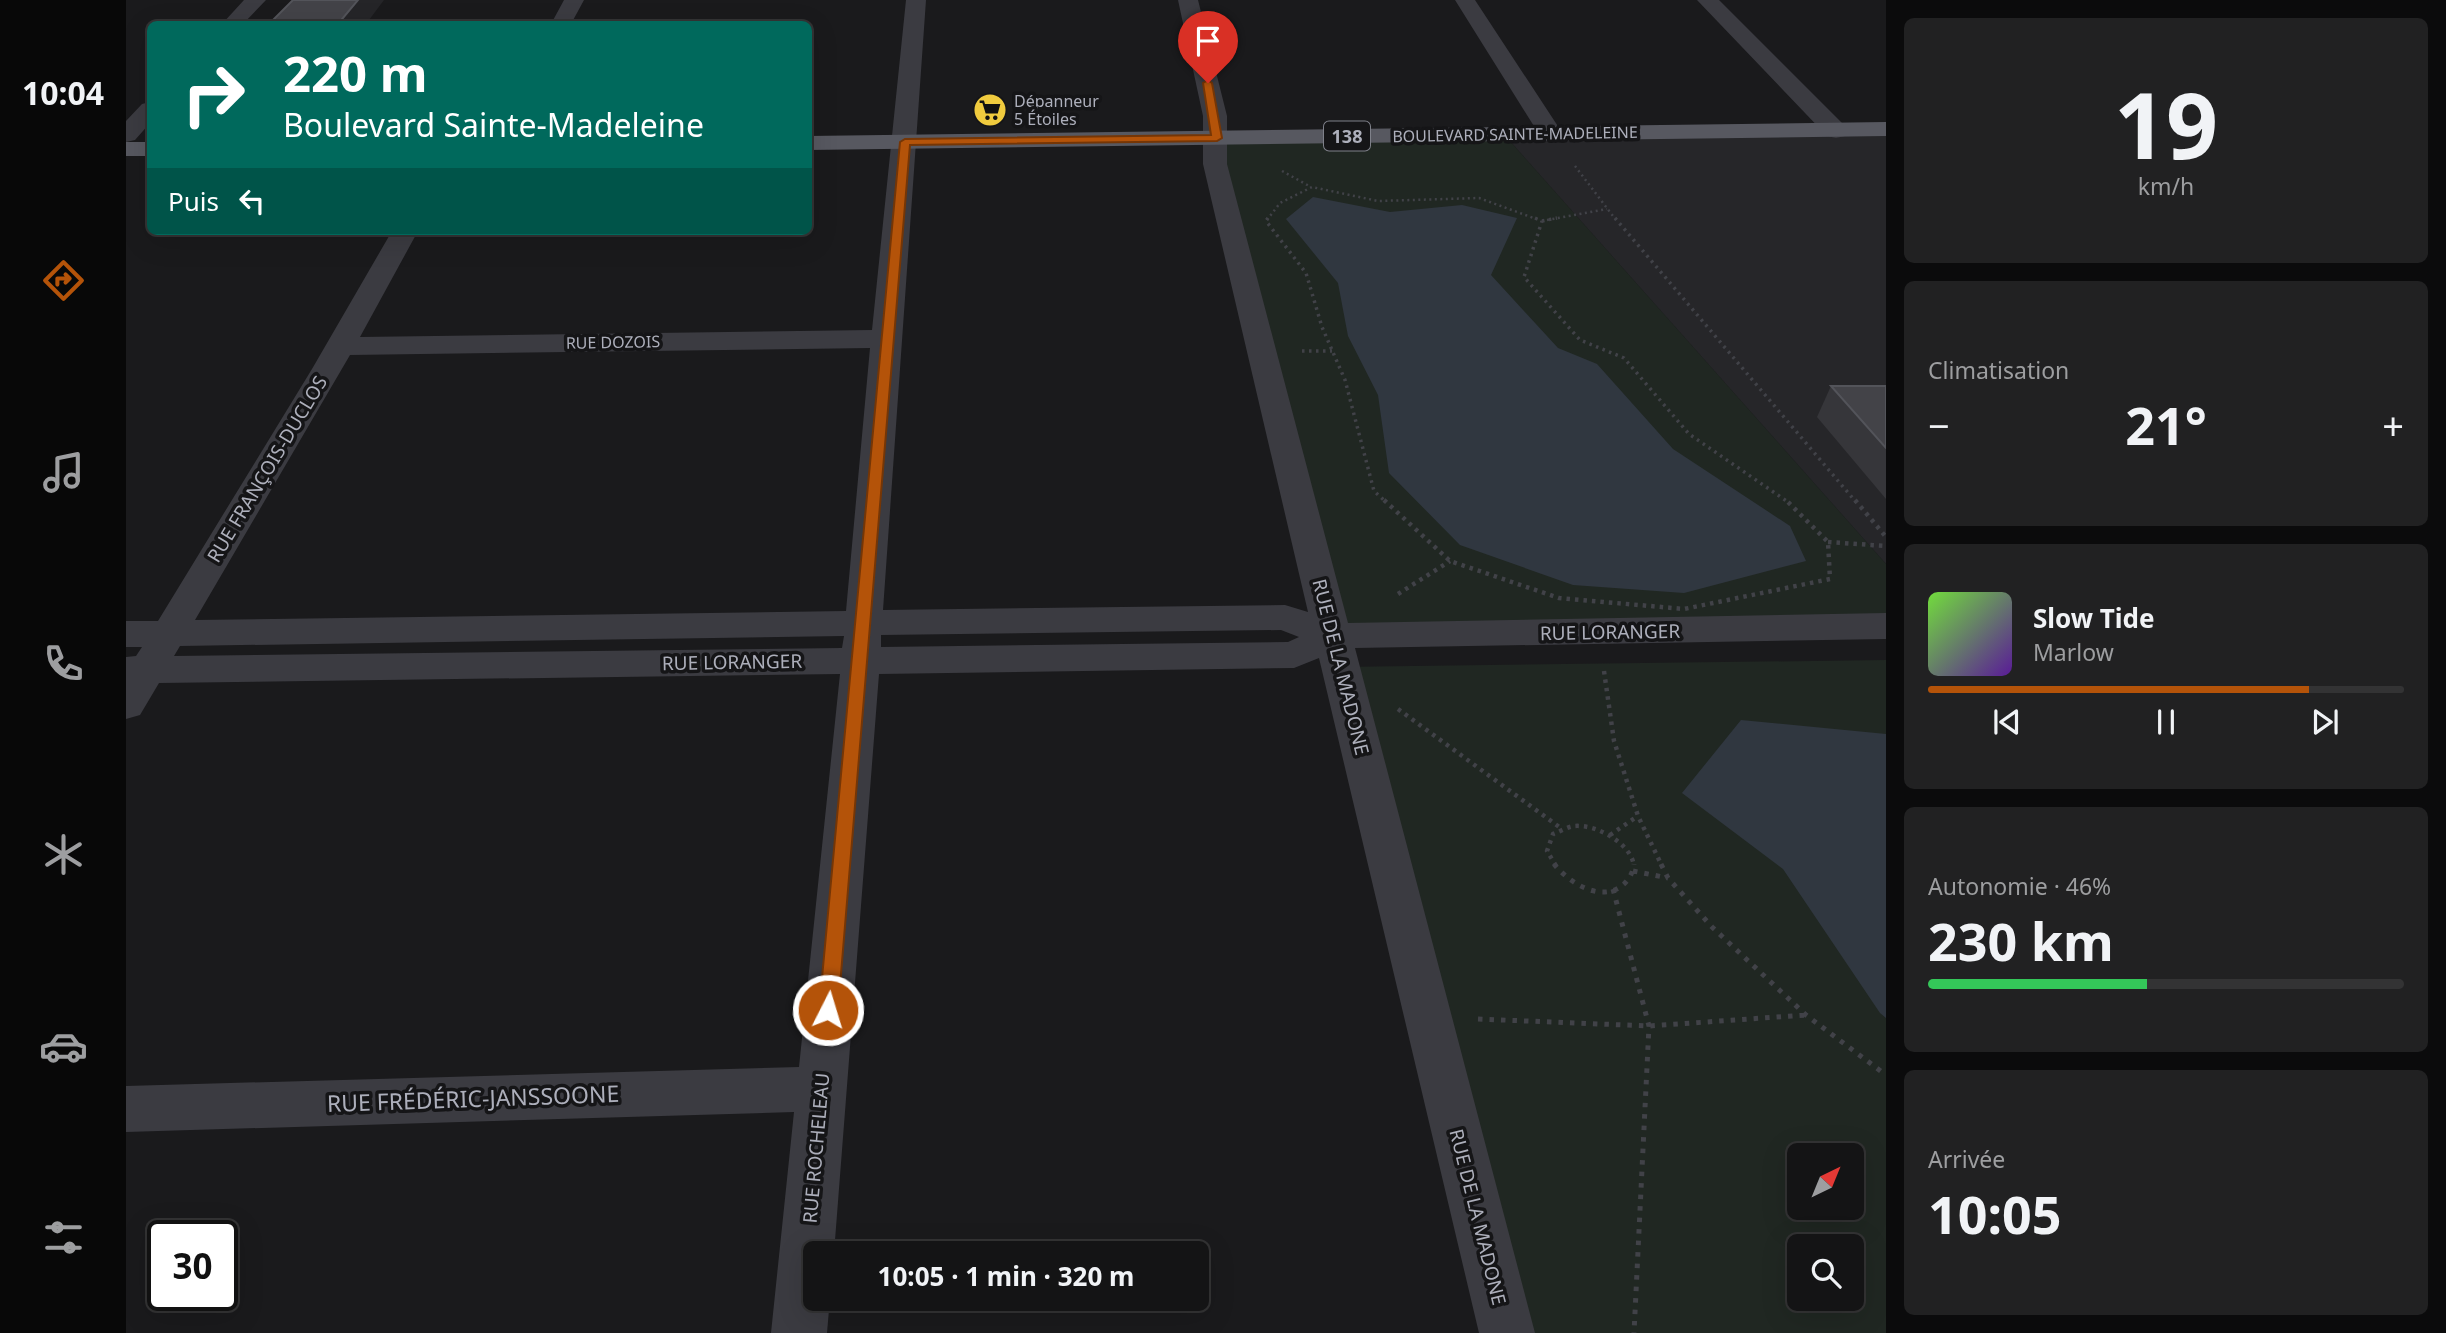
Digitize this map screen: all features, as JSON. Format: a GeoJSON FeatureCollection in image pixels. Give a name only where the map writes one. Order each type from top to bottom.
{"type":"FeatureCollection","features":[{"type":"Feature","properties":{"kind":"main road","name":"BOULEVARD SAINTE-MADELEINE"},"geometry":{"type":"LineString","coordinates":[[812,143],[1886,130]]}},
{"type":"Feature","properties":{"kind":"main road"},"geometry":{"type":"LineString","coordinates":[[126,149],[147,149]]}},
{"type":"Feature","properties":{"kind":"street"},"geometry":{"type":"LineString","coordinates":[[235,21],[256,0]]}},
{"type":"Feature","properties":{"kind":"street"},"geometry":{"type":"LineString","coordinates":[[563,21],[575,0]]}},
{"type":"Feature","properties":{"kind":"street","name":"RUE ROCHELEAU"},"geometry":{"type":"LineString","coordinates":[[799,1333],[862,642],[916,0]]}},
{"type":"Feature","properties":{"kind":"street","name":"RUE DE LA MADONE"},"geometry":{"type":"LineString","coordinates":[[1188,0],[1214,109],[1217,138],[1214,164],[1507,1333]]}},
{"type":"Feature","properties":{"kind":"street"},"geometry":{"type":"LineString","coordinates":[[1465,0],[1552,134]]}},
{"type":"Feature","properties":{"kind":"street"},"geometry":{"type":"LineString","coordinates":[[1707,0],[1836,131]]}},
{"type":"Feature","properties":{"kind":"street"},"geometry":{"type":"LineString","coordinates":[[126,135],[147,112]]}},
{"type":"Feature","properties":{"kind":"street","name":"RUE FRANÇOIS-DUCLOS"},"geometry":{"type":"LineString","coordinates":[[126,705],[137,670],[169,633],[403,235]]}},
{"type":"Feature","properties":{"kind":"street","name":"RUE DOZOIS"},"geometry":{"type":"LineString","coordinates":[[339,346],[886,339]]}},
{"type":"Feature","properties":{"kind":"street","name":"RUE LORANGER"},"geometry":{"type":"LineString","coordinates":[[126,634],[862,642],[1294,655],[1333,636],[1886,626]]}},
{"type":"Feature","properties":{"kind":"street","name":"RUE LORANGER"},"geometry":{"type":"LineString","coordinates":[[137,670],[862,642]]}},
{"type":"Feature","properties":{"kind":"street","name":"RUE FRÉDÉRIC-JANSSOONE"},"geometry":{"type":"LineString","coordinates":[[126,1109],[821,1089]]}},
{"type":"Feature","properties":{"kind":"path"},"geometry":{"type":"LineString","coordinates":[[1552,134],[1606,209],[1886,537]]}},
{"type":"Feature","properties":{"kind":"path"},"geometry":{"type":"LineString","coordinates":[[1542,221],[1524,277],[1580,340],[1624,358],[1689,434],[1781,495],[1828,542],[1830,579],[1684,609],[1559,598],[1450,561],[1374,491],[1345,380],[1322,327],[1306,273],[1266,221],[1280,203],[1312,187],[1378,201],[1479,198],[1542,221],[1606,209]]}},
{"type":"Feature","properties":{"kind":"path"},"geometry":{"type":"LineString","coordinates":[[1828,542],[1886,545]]}},
{"type":"Feature","properties":{"kind":"path"},"geometry":{"type":"LineString","coordinates":[[1590,632],[1607,679],[1614,741],[1638,816],[1668,878],[1712,927],[1806,1014],[1886,1075]]}},
{"type":"Feature","properties":{"kind":"path"},"geometry":{"type":"LineString","coordinates":[[1349,700],[1381,697],[1562,829]]}},
{"type":"Feature","properties":{"kind":"path"},"geometry":{"type":"LineString","coordinates":[[1610,835],[1638,816]]}},
{"type":"Feature","properties":{"kind":"path"},"geometry":{"type":"LineString","coordinates":[[1585,826],[1610,835],[1628,852],[1633,870],[1629,879],[1613,889],[1589,889],[1576,885],[1556,870],[1547,851],[1553,834],[1562,829],[1585,826]]}},
{"type":"Feature","properties":{"kind":"path"},"geometry":{"type":"LineString","coordinates":[[1633,870],[1668,878]]}},
{"type":"Feature","properties":{"kind":"path"},"geometry":{"type":"LineString","coordinates":[[1613,889],[1649,1026],[1634,1333]]}},
{"type":"Feature","properties":{"kind":"path"},"geometry":{"type":"LineString","coordinates":[[1428,1017],[1649,1026],[1806,1014]]}},
{"type":"Feature","properties":{"kind":"shaded area"},"geometry":{"type":"Polygon","coordinates":[[[1886,133],[1886,564],[1508,139],[1886,133]]]}},
{"type":"Feature","properties":{"kind":"shaded area"},"geometry":{"type":"Polygon","coordinates":[[[1508,139],[1886,564],[1886,625],[1329,638],[1219,143],[1508,139]]]}},
{"type":"Feature","properties":{"kind":"shaded area"},"geometry":{"type":"Polygon","coordinates":[[[1313,197],[1390,212],[1462,205],[1517,218],[1491,275],[1558,348],[1597,364],[1673,449],[1790,526],[1806,561],[1684,593],[1573,585],[1460,545],[1389,473],[1378,395],[1348,336],[1338,283],[1286,219],[1313,197]]]}},
{"type":"Feature","properties":{"kind":"shaded area"},"geometry":{"type":"Polygon","coordinates":[[[1886,660],[1886,1333],[1528,1333],[1337,667],[1886,660]]]}},
{"type":"Feature","properties":{"kind":"shaded area"},"geometry":{"type":"Polygon","coordinates":[[[1741,720],[1886,734],[1886,1018],[1783,869],[1682,793],[1741,720]]]}},
{"type":"Feature","properties":{"kind":"building"},"geometry":{"type":"Polygon","coordinates":[[[293,0],[358,0],[340,21],[272,21],[293,0]]]}},
{"type":"Feature","properties":{"kind":"building"},"geometry":{"type":"Polygon","coordinates":[[[1831,386],[1886,386],[1886,448],[1831,386]]]}},
{"type":"Feature","properties":{"kind":"place","name":"Dépanneur 5 Étoiles"},"geometry":{"type":"Point","coordinates":[990,110]}},
{"type":"Feature","properties":{"kind":"route"},"geometry":{"type":"LineString","coordinates":[[828,1010],[858,704],[886,339],[905,142],[1217,138],[1208,83]]}}]}
